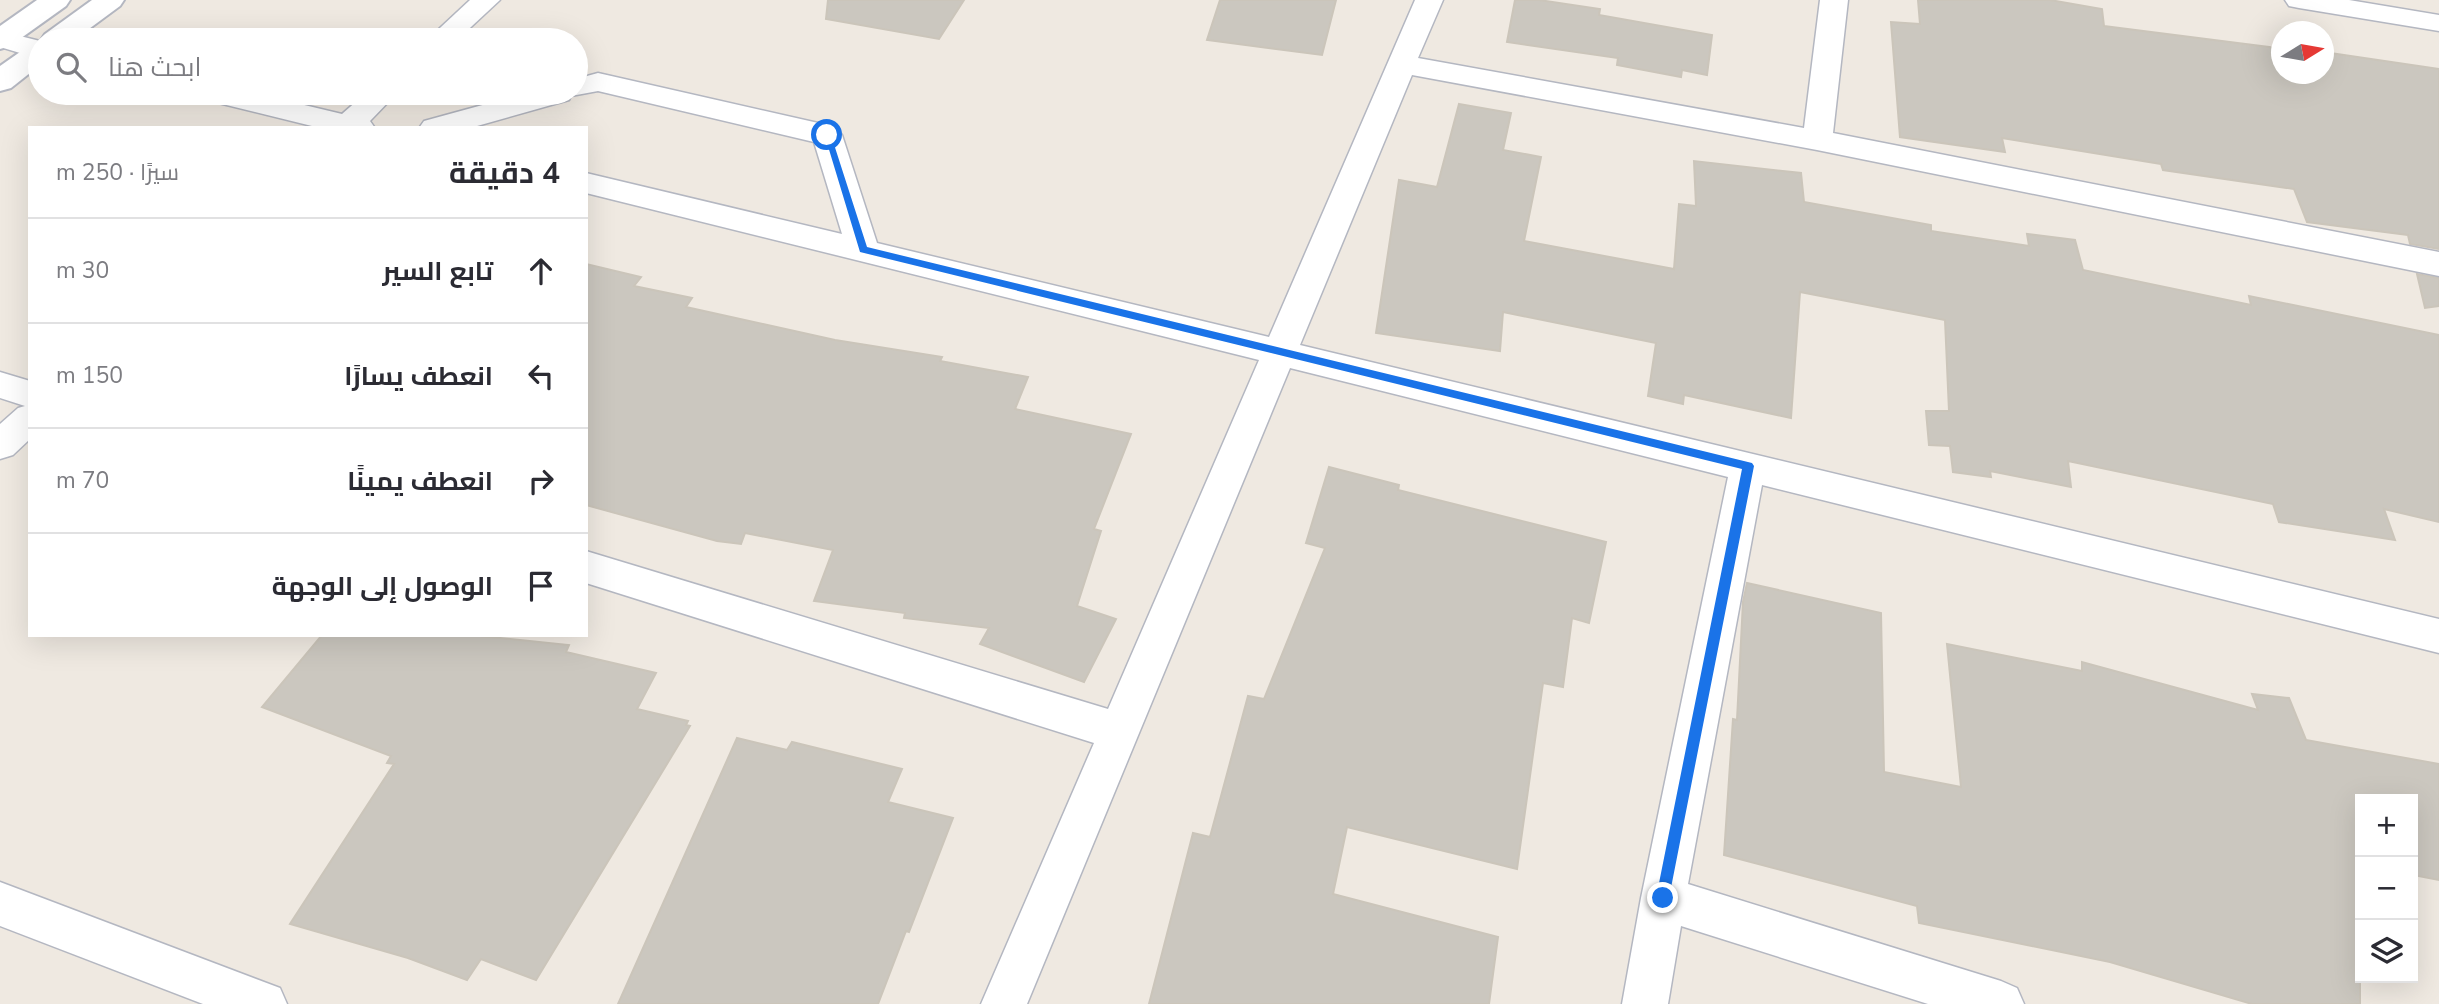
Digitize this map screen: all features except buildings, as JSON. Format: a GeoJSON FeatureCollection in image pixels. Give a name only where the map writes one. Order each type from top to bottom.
{"type":"FeatureCollection","features":[{"type":"Feature","properties":{"kind":"street"},"geometry":{"type":"LineString","coordinates":[[1,40],[56,0]]}},
{"type":"Feature","properties":{"kind":"street"},"geometry":{"type":"LineString","coordinates":[[72,28],[110,0]]}},
{"type":"Feature","properties":{"kind":"street"},"geometry":{"type":"LineString","coordinates":[[454,28],[486,0]]}},
{"type":"Feature","properties":{"kind":"street"},"geometry":{"type":"LineString","coordinates":[[1004,1004],[1429,0]]}},
{"type":"Feature","properties":{"kind":"street"},"geometry":{"type":"LineString","coordinates":[[1817,141],[1834,0]]}},
{"type":"Feature","properties":{"kind":"street"},"geometry":{"type":"LineString","coordinates":[[2299,0],[2439,23]]}},
{"type":"Feature","properties":{"kind":"street"},"geometry":{"type":"LineString","coordinates":[[1,40],[28,48]]}},
{"type":"Feature","properties":{"kind":"street"},"geometry":{"type":"LineString","coordinates":[[0,81],[28,60]]}},
{"type":"Feature","properties":{"kind":"street"},"geometry":{"type":"LineString","coordinates":[[1402,64],[1817,141],[2439,264]]}},
{"type":"Feature","properties":{"kind":"street"},"geometry":{"type":"LineString","coordinates":[[588,85],[598,82],[827,135],[863,250]]}},
{"type":"Feature","properties":{"kind":"street"},"geometry":{"type":"LineString","coordinates":[[266,105],[354,126],[372,105]]}},
{"type":"Feature","properties":{"kind":"street"},"geometry":{"type":"LineString","coordinates":[[441,126],[516,105]]}},
{"type":"Feature","properties":{"kind":"street"},"geometry":{"type":"LineString","coordinates":[[588,183],[2439,636]]}},
{"type":"Feature","properties":{"kind":"street"},"geometry":{"type":"LineString","coordinates":[[0,385],[28,393]]}},
{"type":"Feature","properties":{"kind":"street"},"geometry":{"type":"LineString","coordinates":[[0,445],[28,420]]}},
{"type":"Feature","properties":{"kind":"street"},"geometry":{"type":"LineString","coordinates":[[1645,1004],[1663,898],[1748,466]]}},
{"type":"Feature","properties":{"kind":"street"},"geometry":{"type":"LineString","coordinates":[[588,568],[1120,732]]}},
{"type":"Feature","properties":{"kind":"street"},"geometry":{"type":"LineString","coordinates":[[1663,898],[2001,1004]]}},
{"type":"Feature","properties":{"kind":"street"},"geometry":{"type":"LineString","coordinates":[[0,904],[264,1004]]}},
{"type":"Feature","properties":{"kind":"route"},"geometry":{"type":"LineString","coordinates":[[827,135],[863,250],[1748,466],[1663,898]]}}]}
